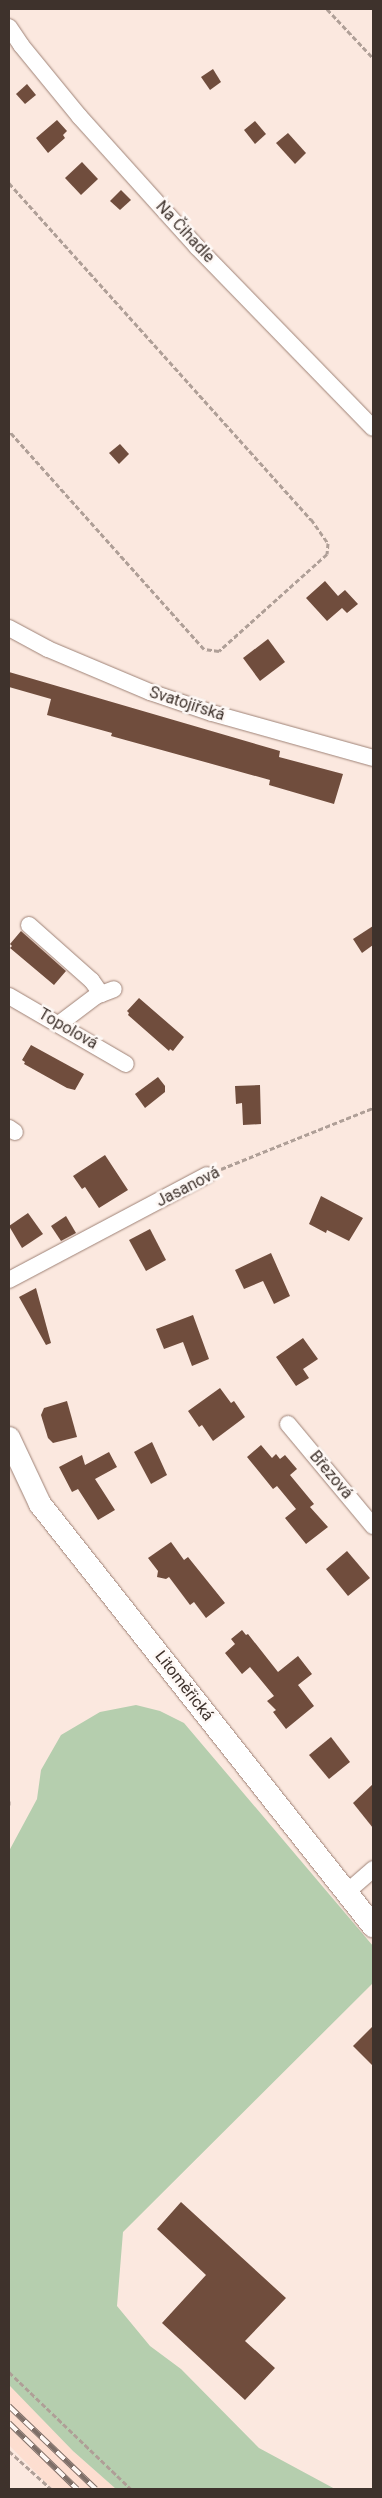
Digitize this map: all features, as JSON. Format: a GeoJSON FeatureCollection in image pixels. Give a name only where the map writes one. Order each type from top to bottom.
{"type":"FeatureCollection","features":[{"type":"Feature","properties":{"kind":"main road","name":"Litoměřická"},"geometry":{"type":"LineString","coordinates":[[9,1438],[40,1504],[373,1926]]}},
{"type":"Feature","properties":{"kind":"street","name":"Na Čihadle"},"geometry":{"type":"LineString","coordinates":[[9,27],[21,45],[80,117],[190,239],[373,428]]}},
{"type":"Feature","properties":{"kind":"street","name":"Svatojiřská"},"geometry":{"type":"LineString","coordinates":[[9,628],[48,650],[150,692],[212,713],[373,758]]}},
{"type":"Feature","properties":{"kind":"street"},"geometry":{"type":"LineString","coordinates":[[28,925],[92,981],[107,991],[60,1024]]}},
{"type":"Feature","properties":{"kind":"street","name":"Topolová"},"geometry":{"type":"LineString","coordinates":[[9,996],[126,1064]]}},
{"type":"Feature","properties":{"kind":"street","name":"Jasanová"},"geometry":{"type":"LineString","coordinates":[[9,1280],[207,1175]]}},
{"type":"Feature","properties":{"kind":"street","name":"Březová"},"geometry":{"type":"LineString","coordinates":[[288,1424],[373,1526]]}},
{"type":"Feature","properties":{"kind":"street"},"geometry":{"type":"LineString","coordinates":[[347,1892],[373,1869]]}},
{"type":"Feature","properties":{"kind":"path"},"geometry":{"type":"LineString","coordinates":[[327,9],[373,58]]}},
{"type":"Feature","properties":{"kind":"path"},"geometry":{"type":"LineString","coordinates":[[9,183],[311,519],[328,543],[327,554],[218,651],[204,649],[9,431]]}},
{"type":"Feature","properties":{"kind":"path","name":"Jasanová"},"geometry":{"type":"LineString","coordinates":[[207,1175],[373,1108]]}},
{"type":"Feature","properties":{"kind":"path"},"geometry":{"type":"LineString","coordinates":[[9,2372],[131,2489]]}},
{"type":"Feature","properties":{"kind":"path"},"geometry":{"type":"LineString","coordinates":[[9,2452],[51,2489]]}},
{"type":"Feature","properties":{"kind":"shaded area"},"geometry":{"type":"Polygon","coordinates":[[[9,2385],[73,2451],[116,2489],[53,2489],[45,2482],[9,2445],[9,2385]]]}},
{"type":"Feature","properties":{"kind":"green space"},"geometry":{"type":"Polygon","coordinates":[[[136,1705],[160,1711],[184,1723],[373,1946],[373,1983],[123,2232],[117,2306],[150,2346],[181,2369],[259,2448],[335,2489],[116,2489],[73,2451],[9,2385],[9,1851],[37,1799],[41,1770],[61,1735],[100,1712],[136,1705]]]}},
{"type":"Feature","properties":{"kind":"building"},"geometry":{"type":"Polygon","coordinates":[[[213,69],[221,82],[210,90],[201,77],[213,69]]]}},
{"type":"Feature","properties":{"kind":"building"},"geometry":{"type":"Polygon","coordinates":[[[27,84],[36,95],[25,104],[16,94],[27,84]]]}},
{"type":"Feature","properties":{"kind":"building"},"geometry":{"type":"Polygon","coordinates":[[[57,120],[67,131],[63,135],[65,138],[48,153],[36,138],[57,120]]]}},
{"type":"Feature","properties":{"kind":"building"},"geometry":{"type":"Polygon","coordinates":[[[255,121],[266,134],[255,144],[244,130],[255,121]]]}},
{"type":"Feature","properties":{"kind":"building"},"geometry":{"type":"Polygon","coordinates":[[[288,133],[306,153],[295,164],[276,143],[288,133]]]}},
{"type":"Feature","properties":{"kind":"building"},"geometry":{"type":"Polygon","coordinates":[[[82,162],[98,179],[81,195],[65,178],[82,162]]]}},
{"type":"Feature","properties":{"kind":"building"},"geometry":{"type":"Polygon","coordinates":[[[121,190],[131,200],[120,210],[110,201],[121,190]]]}},
{"type":"Feature","properties":{"kind":"building"},"geometry":{"type":"Polygon","coordinates":[[[120,444],[129,454],[119,464],[109,453],[120,444]]]}},
{"type":"Feature","properties":{"kind":"building"},"geometry":{"type":"Polygon","coordinates":[[[325,581],[338,596],[345,590],[358,604],[347,613],[342,608],[327,621],[306,598],[325,581]]]}},
{"type":"Feature","properties":{"kind":"building"},"geometry":{"type":"Polygon","coordinates":[[[268,639],[285,662],[260,681],[243,658],[268,639]]]}},
{"type":"Feature","properties":{"kind":"building"},"geometry":{"type":"Polygon","coordinates":[[[9,672],[280,751],[279,757],[343,774],[334,804],[269,785],[270,780],[111,736],[112,733],[47,715],[51,699],[9,687],[9,672]]]}},
{"type":"Feature","properties":{"kind":"building"},"geometry":{"type":"Polygon","coordinates":[[[373,926],[373,945],[362,953],[353,939],[373,926]]]}},
{"type":"Feature","properties":{"kind":"building"},"geometry":{"type":"Polygon","coordinates":[[[21,931],[66,971],[54,985],[10,948],[12,946],[10,944],[21,931]]]}},
{"type":"Feature","properties":{"kind":"building"},"geometry":{"type":"Polygon","coordinates":[[[139,998],[184,1037],[173,1051],[170,1049],[169,1051],[128,1015],[127,1011],[139,998]]]}},
{"type":"Feature","properties":{"kind":"building"},"geometry":{"type":"Polygon","coordinates":[[[31,1045],[84,1074],[75,1090],[67,1088],[24,1064],[25,1062],[22,1060],[31,1045]]]}},
{"type":"Feature","properties":{"kind":"building"},"geometry":{"type":"Polygon","coordinates":[[[158,1077],[165,1086],[165,1092],[145,1108],[135,1094],[158,1077]]]}},
{"type":"Feature","properties":{"kind":"building"},"geometry":{"type":"Polygon","coordinates":[[[260,1085],[261,1124],[243,1125],[242,1103],[236,1104],[235,1086],[260,1085]]]}},
{"type":"Feature","properties":{"kind":"building"},"geometry":{"type":"Polygon","coordinates":[[[105,1155],[128,1190],[99,1208],[85,1187],[82,1189],[73,1176],[105,1155]]]}},
{"type":"Feature","properties":{"kind":"building"},"geometry":{"type":"Polygon","coordinates":[[[321,1196],[363,1218],[349,1241],[327,1230],[326,1233],[309,1224],[321,1196]]]}},
{"type":"Feature","properties":{"kind":"building"},"geometry":{"type":"Polygon","coordinates":[[[28,1213],[43,1234],[22,1248],[9,1226],[28,1213]]]}},
{"type":"Feature","properties":{"kind":"building"},"geometry":{"type":"Polygon","coordinates":[[[66,1216],[76,1233],[61,1241],[51,1226],[66,1216]]]}},
{"type":"Feature","properties":{"kind":"building"},"geometry":{"type":"Polygon","coordinates":[[[150,1229],[166,1260],[146,1271],[129,1240],[150,1229]]]}},
{"type":"Feature","properties":{"kind":"building"},"geometry":{"type":"Polygon","coordinates":[[[271,1253],[290,1296],[274,1304],[263,1281],[244,1289],[235,1270],[271,1253]]]}},
{"type":"Feature","properties":{"kind":"building"},"geometry":{"type":"Polygon","coordinates":[[[36,1288],[51,1343],[46,1345],[19,1297],[36,1288]]]}},
{"type":"Feature","properties":{"kind":"building"},"geometry":{"type":"Polygon","coordinates":[[[193,1315],[209,1359],[192,1366],[183,1342],[164,1349],[156,1329],[193,1315]]]}},
{"type":"Feature","properties":{"kind":"building"},"geometry":{"type":"Polygon","coordinates":[[[303,1338],[318,1359],[303,1369],[309,1378],[296,1386],[276,1357],[303,1338]]]}},
{"type":"Feature","properties":{"kind":"building"},"geometry":{"type":"Polygon","coordinates":[[[220,1388],[231,1403],[234,1401],[245,1417],[213,1441],[202,1425],[199,1427],[188,1411],[220,1388]]]}},
{"type":"Feature","properties":{"kind":"building"},"geometry":{"type":"Polygon","coordinates":[[[67,1401],[77,1437],[53,1443],[48,1438],[41,1415],[44,1408],[67,1401]]]}},
{"type":"Feature","properties":{"kind":"building"},"geometry":{"type":"Polygon","coordinates":[[[152,1442],[167,1475],[151,1484],[134,1452],[152,1442]]]}},
{"type":"Feature","properties":{"kind":"building"},"geometry":{"type":"Polygon","coordinates":[[[261,1445],[272,1458],[276,1454],[280,1459],[285,1455],[297,1469],[290,1475],[314,1504],[310,1507],[328,1527],[306,1544],[285,1518],[296,1509],[277,1486],[273,1489],[247,1457],[261,1445]]]}},
{"type":"Feature","properties":{"kind":"building"},"geometry":{"type":"Polygon","coordinates":[[[109,1452],[117,1467],[95,1479],[115,1510],[98,1520],[78,1489],[72,1492],[59,1467],[82,1455],[85,1465],[109,1452]]]}},
{"type":"Feature","properties":{"kind":"building"},"geometry":{"type":"Polygon","coordinates":[[[171,1542],[184,1560],[188,1557],[225,1603],[206,1618],[194,1602],[190,1605],[169,1577],[166,1579],[157,1577],[158,1571],[148,1558],[171,1542]]]}},
{"type":"Feature","properties":{"kind":"building"},"geometry":{"type":"Polygon","coordinates":[[[347,1551],[370,1578],[348,1596],[326,1569],[347,1551]]]}},
{"type":"Feature","properties":{"kind":"building"},"geometry":{"type":"Polygon","coordinates":[[[242,1630],[246,1635],[248,1634],[278,1672],[298,1656],[312,1674],[298,1685],[314,1706],[286,1729],[273,1712],[276,1710],[267,1701],[274,1696],[250,1667],[242,1674],[225,1653],[235,1644],[231,1639],[242,1630]]]}},
{"type":"Feature","properties":{"kind":"building"},"geometry":{"type":"Polygon","coordinates":[[[331,1737],[350,1762],[329,1779],[309,1755],[331,1737]]]}},
{"type":"Feature","properties":{"kind":"building"},"geometry":{"type":"Polygon","coordinates":[[[373,1784],[373,1828],[353,1803],[373,1784]]]}},
{"type":"Feature","properties":{"kind":"building"},"geometry":{"type":"Polygon","coordinates":[[[373,2026],[373,2066],[353,2046],[373,2026]]]}},
{"type":"Feature","properties":{"kind":"building"},"geometry":{"type":"Polygon","coordinates":[[[181,2202],[286,2298],[245,2341],[275,2368],[245,2400],[162,2323],[206,2275],[157,2229],[181,2202]]]}},
{"type":"Feature","properties":{"kind":"railway"},"geometry":{"type":"LineString","coordinates":[[9,2406],[96,2489]]}},
{"type":"Feature","properties":{"kind":"railway"},"geometry":{"type":"LineString","coordinates":[[9,2423],[77,2489]]}}]}
